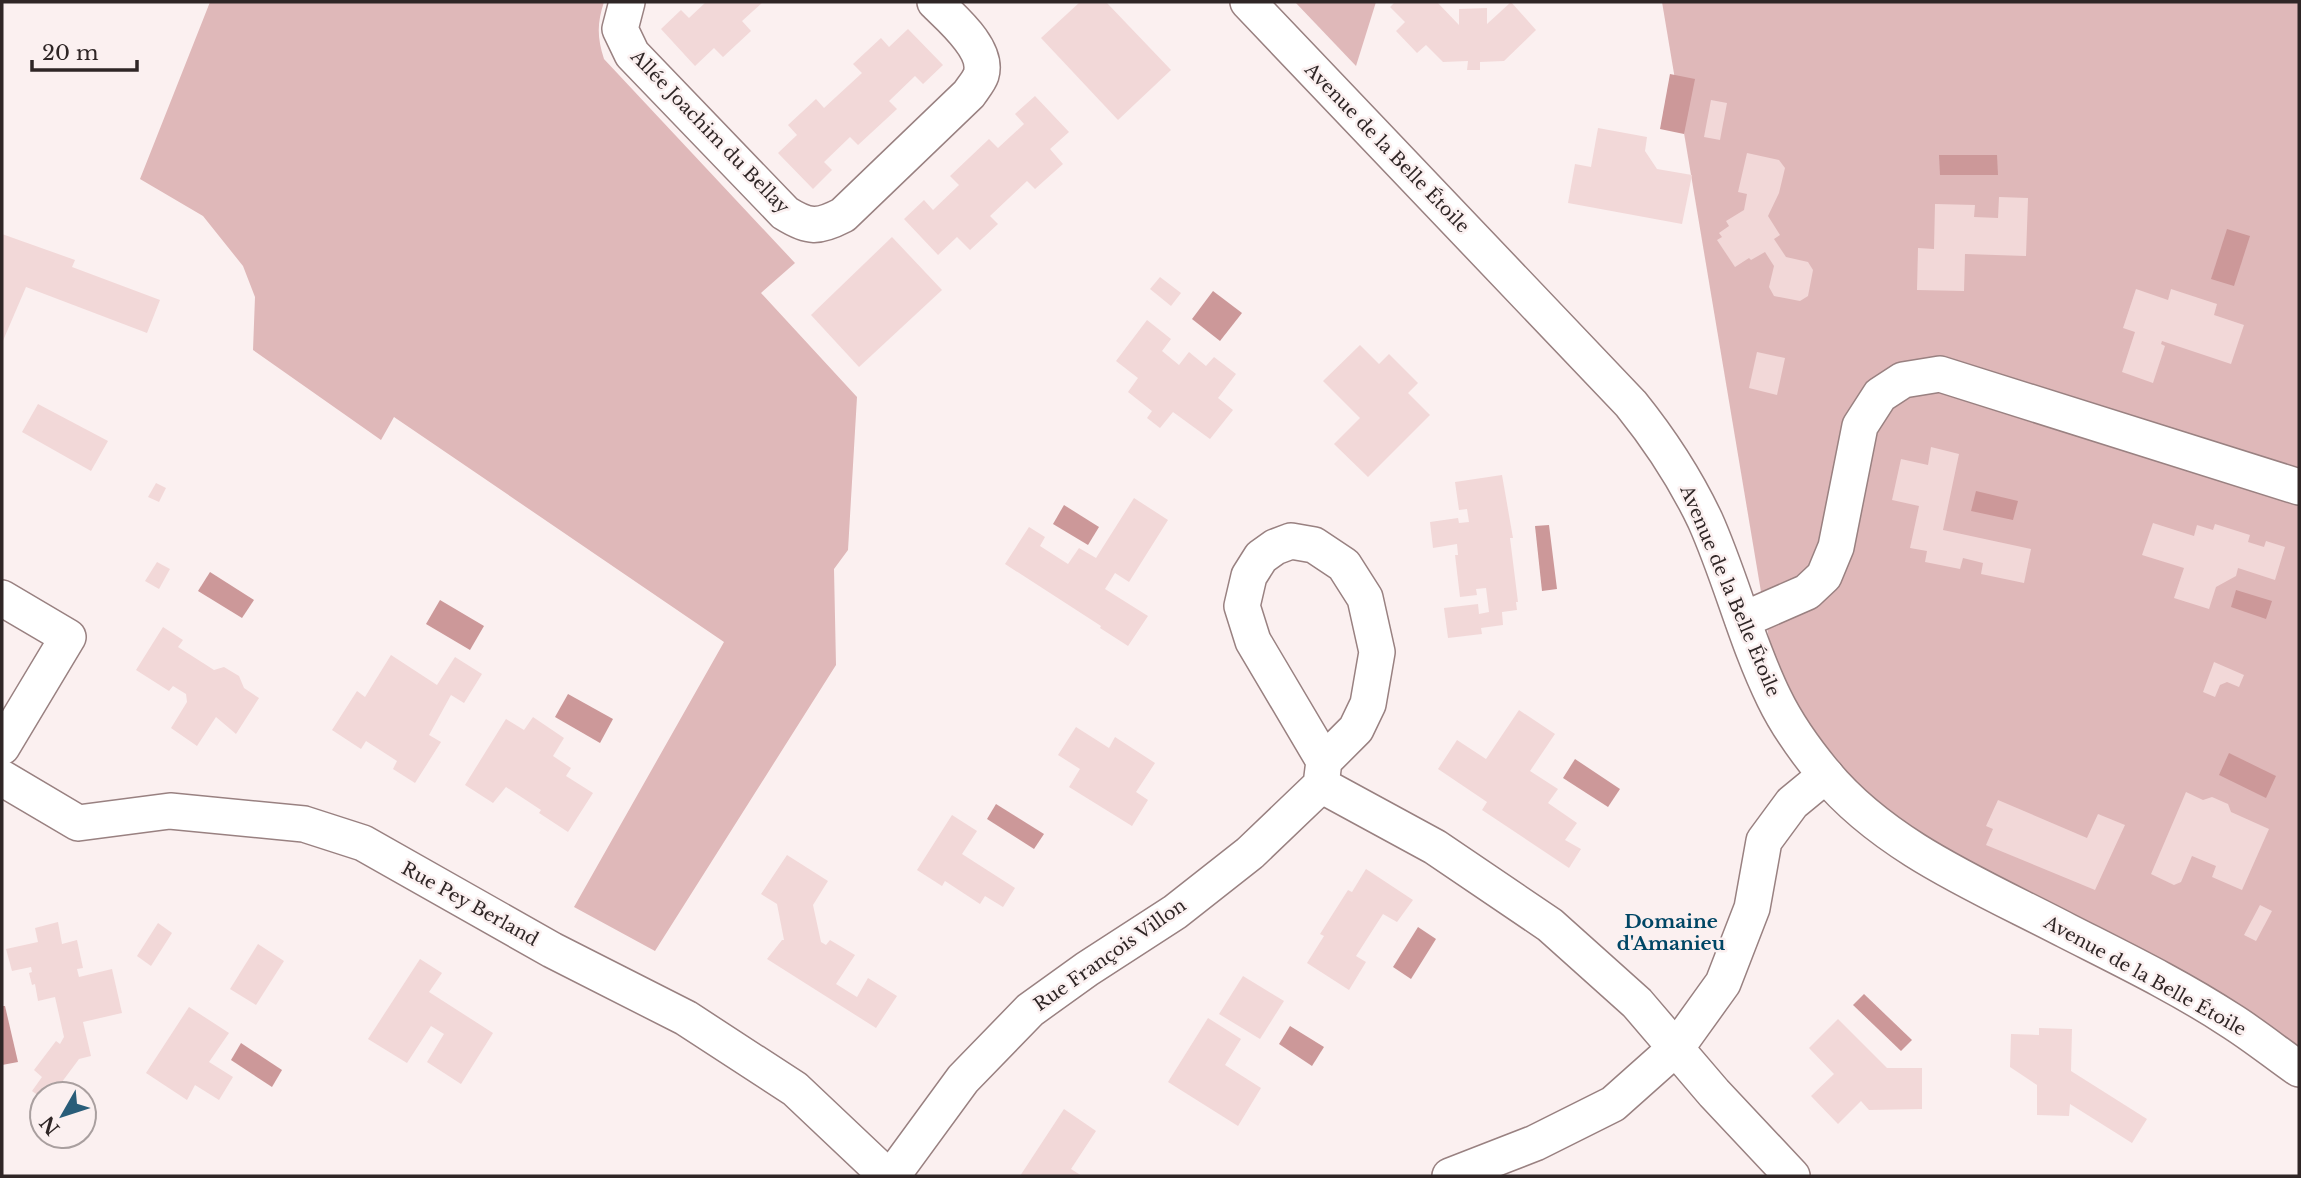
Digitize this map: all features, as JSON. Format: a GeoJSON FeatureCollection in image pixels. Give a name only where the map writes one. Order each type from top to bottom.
{"type":"FeatureCollection","features":[{"type":"Feature","properties":{"kind":"street","name":"Allée Joachim du Bellay"},"geometry":{"type":"LineString","coordinates":[[627,2],[620,29],[632,54],[785,214],[803,224],[824,225],[843,215],[969,94],[982,75],[976,45],[935,2]]}},
{"type":"Feature","properties":{"kind":"street","name":"Avenue de la Belle Étoile"},"geometry":{"type":"LineString","coordinates":[[1248,2],[1631,404],[1653,431],[1695,500],[1781,711],[1826,775],[1853,803],[1929,858],[2136,966],[2230,1020],[2299,1069]]}},
{"type":"Feature","properties":{"kind":"street"},"geometry":{"type":"LineString","coordinates":[[1744,620],[1807,592],[1824,576],[1836,547],[1860,426],[1880,395],[1903,380],[1940,374],[2299,487]]}},
{"type":"Feature","properties":{"kind":"street","name":"Rue François Villon"},"geometry":{"type":"LineString","coordinates":[[892,1176],[963,1079],[1030,1010],[1175,912],[1250,853],[1322,773],[1356,729],[1368,705],[1377,652],[1365,598],[1344,565],[1314,545],[1291,541],[1275,547],[1261,557],[1249,576],[1242,606],[1253,641],[1322,773]]}},
{"type":"Feature","properties":{"kind":"street"},"geometry":{"type":"LineString","coordinates":[[2,598],[68,637],[2,747]]}},
{"type":"Feature","properties":{"kind":"street"},"geometry":{"type":"LineString","coordinates":[[1322,773],[1550,925],[1637,1003],[1714,1093],[1792,1176]]}},
{"type":"Feature","properties":{"kind":"street"},"geometry":{"type":"LineString","coordinates":[[1450,1176],[1535,1143],[1613,1104],[1676,1047],[1723,983],[1752,908],[1764,841],[1792,803],[1826,775]]}},
{"type":"Feature","properties":{"kind":"street","name":"Rue Pey Berland"},"geometry":{"type":"LineString","coordinates":[[2,778],[78,823],[170,811],[303,824],[363,843],[552,950],[686,1018],[795,1089],[887,1176]]}},
{"type":"Feature","properties":{"kind":"shaded area"},"geometry":{"type":"Polygon","coordinates":[[[210,2],[604,2],[599,30],[604,59],[795,263],[761,293],[857,397],[848,550],[834,569],[836,665],[655,951],[574,907],[724,642],[394,417],[381,440],[253,350],[255,297],[243,266],[203,216],[140,179],[210,2]]]}},
{"type":"Feature","properties":{"kind":"shaded area"},"geometry":{"type":"Polygon","coordinates":[[[1295,2],[1376,2],[1356,66],[1295,2]]]}},
{"type":"Feature","properties":{"kind":"shaded area"},"geometry":{"type":"Polygon","coordinates":[[[1662,2],[2299,2],[2299,1069],[1929,858],[1781,711],[1662,2]]]}},
{"type":"Feature","properties":{"kind":"shaded area"},"geometry":{"type":"Polygon","coordinates":[[[1670,74],[1695,79],[1684,134],[1660,129],[1670,74]]]}},
{"type":"Feature","properties":{"kind":"shaded area"},"geometry":{"type":"Polygon","coordinates":[[[1939,155],[1997,155],[1998,175],[1940,175],[1939,155]]]}},
{"type":"Feature","properties":{"kind":"shaded area"},"geometry":{"type":"Polygon","coordinates":[[[2227,229],[2250,236],[2234,286],[2211,279],[2227,229]]]}},
{"type":"Feature","properties":{"kind":"shaded area"},"geometry":{"type":"Polygon","coordinates":[[[1213,291],[1242,313],[1220,341],[1192,319],[1213,291]]]}},
{"type":"Feature","properties":{"kind":"shaded area"},"geometry":{"type":"Polygon","coordinates":[[[1976,491],[2018,501],[2013,520],[1971,511],[1976,491]]]}},
{"type":"Feature","properties":{"kind":"shaded area"},"geometry":{"type":"Polygon","coordinates":[[[1064,505],[1099,527],[1088,545],[1053,524],[1064,505]]]}},
{"type":"Feature","properties":{"kind":"shaded area"},"geometry":{"type":"Polygon","coordinates":[[[1549,525],[1557,589],[1542,591],[1535,526],[1549,525]]]}},
{"type":"Feature","properties":{"kind":"shaded area"},"geometry":{"type":"Polygon","coordinates":[[[210,572],[254,600],[242,618],[198,591],[210,572]]]}},
{"type":"Feature","properties":{"kind":"shaded area"},"geometry":{"type":"Polygon","coordinates":[[[2236,590],[2272,601],[2266,619],[2231,607],[2236,590]]]}},
{"type":"Feature","properties":{"kind":"shaded area"},"geometry":{"type":"Polygon","coordinates":[[[440,600],[484,626],[470,650],[426,624],[440,600]]]}},
{"type":"Feature","properties":{"kind":"shaded area"},"geometry":{"type":"Polygon","coordinates":[[[568,694],[613,719],[600,743],[555,717],[568,694]]]}},
{"type":"Feature","properties":{"kind":"shaded area"},"geometry":{"type":"Polygon","coordinates":[[[2229,753],[2276,776],[2266,798],[2219,775],[2229,753]]]}},
{"type":"Feature","properties":{"kind":"shaded area"},"geometry":{"type":"Polygon","coordinates":[[[1575,759],[1620,789],[1608,807],[1563,778],[1575,759]]]}},
{"type":"Feature","properties":{"kind":"shaded area"},"geometry":{"type":"Polygon","coordinates":[[[996,804],[1044,834],[1034,849],[987,819],[996,804]]]}},
{"type":"Feature","properties":{"kind":"shaded area"},"geometry":{"type":"Polygon","coordinates":[[[1418,927],[1436,939],[1411,979],[1393,967],[1418,927]]]}},
{"type":"Feature","properties":{"kind":"shaded area"},"geometry":{"type":"Polygon","coordinates":[[[1864,994],[1912,1040],[1901,1051],[1853,1005],[1864,994]]]}},
{"type":"Feature","properties":{"kind":"shaded area"},"geometry":{"type":"Polygon","coordinates":[[[2,1006],[5,1006],[18,1062],[2,1065],[2,1006]]]}},
{"type":"Feature","properties":{"kind":"shaded area"},"geometry":{"type":"Polygon","coordinates":[[[1290,1026],[1324,1047],[1312,1066],[1279,1044],[1290,1026]]]}},
{"type":"Feature","properties":{"kind":"shaded area"},"geometry":{"type":"Polygon","coordinates":[[[241,1043],[282,1070],[272,1087],[231,1060],[241,1043]]]}},
{"type":"Feature","properties":{"kind":"building"},"geometry":{"type":"Polygon","coordinates":[[[706,2],[763,2],[742,21],[751,31],[723,57],[714,48],[695,66],[661,29],[681,10],[689,18],[706,2]]]}},
{"type":"Feature","properties":{"kind":"building"},"geometry":{"type":"Polygon","coordinates":[[[1080,2],[1106,2],[1171,70],[1118,120],[1041,38],[1080,2]]]}},
{"type":"Feature","properties":{"kind":"building"},"geometry":{"type":"Polygon","coordinates":[[[1395,2],[1437,2],[1459,25],[1459,9],[1487,8],[1487,24],[1511,2],[1536,30],[1504,61],[1480,62],[1480,70],[1467,70],[1468,61],[1443,62],[1426,45],[1417,53],[1396,31],[1405,22],[1390,7],[1395,2]]]}},
{"type":"Feature","properties":{"kind":"building"},"geometry":{"type":"Polygon","coordinates":[[[908,29],[943,65],[923,84],[915,76],[889,101],[897,109],[858,145],[850,137],[824,162],[832,170],[813,189],[778,153],[797,135],[788,125],[816,99],[824,108],[862,73],[853,64],[881,38],[889,47],[908,29]]]}},
{"type":"Feature","properties":{"kind":"building"},"geometry":{"type":"Polygon","coordinates":[[[1035,96],[1069,132],[1050,149],[1063,164],[1035,189],[1027,181],[990,216],[998,224],[970,250],[957,237],[938,255],[904,219],[924,200],[933,210],[959,185],[950,176],[989,139],[998,148],[1024,124],[1015,114],[1035,96]]]}},
{"type":"Feature","properties":{"kind":"building"},"geometry":{"type":"Polygon","coordinates":[[[1711,100],[1727,103],[1720,140],[1704,137],[1711,100]]]}},
{"type":"Feature","properties":{"kind":"building"},"geometry":{"type":"Polygon","coordinates":[[[1598,128],[1647,137],[1645,151],[1657,169],[1692,175],[1682,224],[1568,203],[1575,164],[1591,167],[1598,128]]]}},
{"type":"Feature","properties":{"kind":"building"},"geometry":{"type":"Polygon","coordinates":[[[1747,153],[1779,160],[1785,168],[1779,193],[1768,216],[1780,235],[1774,239],[1786,257],[1808,262],[1813,270],[1808,296],[1800,301],[1774,296],[1769,287],[1774,266],[1765,252],[1735,267],[1717,240],[1722,237],[1719,233],[1729,226],[1726,221],[1744,210],[1747,194],[1738,192],[1747,153]]]}},
{"type":"Feature","properties":{"kind":"building"},"geometry":{"type":"Polygon","coordinates":[[[1999,197],[2028,198],[2026,256],[1965,254],[1964,291],[1917,290],[1918,248],[1934,249],[1935,204],[1975,205],[1974,217],[1998,218],[1999,197]]]}},
{"type":"Feature","properties":{"kind":"building"},"geometry":{"type":"Polygon","coordinates":[[[2,234],[75,260],[72,267],[160,300],[147,333],[26,287],[2,343],[2,234]]]}},
{"type":"Feature","properties":{"kind":"building"},"geometry":{"type":"Polygon","coordinates":[[[892,237],[942,290],[859,367],[811,315],[892,237]]]}},
{"type":"Feature","properties":{"kind":"building"},"geometry":{"type":"Polygon","coordinates":[[[1160,277],[1181,293],[1171,306],[1150,289],[1160,277]]]}},
{"type":"Feature","properties":{"kind":"building"},"geometry":{"type":"Polygon","coordinates":[[[2136,289],[2168,300],[2171,289],[2217,304],[2214,315],[2244,325],[2231,364],[2162,341],[2161,344],[2165,346],[2153,383],[2122,372],[2135,332],[2123,328],[2136,289]]]}},
{"type":"Feature","properties":{"kind":"building"},"geometry":{"type":"Polygon","coordinates":[[[1147,320],[1171,339],[1162,351],[1179,365],[1189,352],[1206,366],[1214,357],[1236,374],[1218,398],[1233,410],[1210,439],[1173,412],[1160,428],[1147,418],[1152,411],[1128,392],[1138,378],[1116,361],[1147,320]]]}},
{"type":"Feature","properties":{"kind":"building"},"geometry":{"type":"Polygon","coordinates":[[[1360,345],[1379,364],[1389,354],[1418,383],[1408,393],[1430,415],[1368,477],[1334,444],[1360,418],[1323,381],[1360,345]]]}},
{"type":"Feature","properties":{"kind":"building"},"geometry":{"type":"Polygon","coordinates":[[[1757,352],[1785,358],[1777,395],[1749,388],[1757,352]]]}},
{"type":"Feature","properties":{"kind":"building"},"geometry":{"type":"Polygon","coordinates":[[[38,404],[108,441],[91,471],[22,432],[38,404]]]}},
{"type":"Feature","properties":{"kind":"building"},"geometry":{"type":"Polygon","coordinates":[[[1931,447],[1959,454],[1943,530],[2031,549],[2024,583],[1981,574],[1983,563],[1963,558],[1960,569],[1925,562],[1927,551],[1910,548],[1919,506],[1892,500],[1901,459],[1928,465],[1931,447]]]}},
{"type":"Feature","properties":{"kind":"building"},"geometry":{"type":"Polygon","coordinates":[[[1502,475],[1513,538],[1510,538],[1517,610],[1502,612],[1503,625],[1481,628],[1482,634],[1448,638],[1444,608],[1478,604],[1479,614],[1489,612],[1486,588],[1476,589],[1477,595],[1460,597],[1455,555],[1458,555],[1457,544],[1433,548],[1430,522],[1458,518],[1459,523],[1469,522],[1467,509],[1459,510],[1455,482],[1502,475]]]}},
{"type":"Feature","properties":{"kind":"building"},"geometry":{"type":"Polygon","coordinates":[[[156,483],[166,488],[159,502],[148,497],[156,483]]]}},
{"type":"Feature","properties":{"kind":"building"},"geometry":{"type":"Polygon","coordinates":[[[1134,498],[1168,520],[1129,582],[1115,573],[1105,589],[1148,616],[1128,646],[1005,564],[1029,527],[1045,537],[1040,546],[1068,564],[1079,548],[1096,558],[1134,498]]]}},
{"type":"Feature","properties":{"kind":"building"},"geometry":{"type":"Polygon","coordinates":[[[2153,523],[2194,536],[2197,525],[2213,530],[2215,524],[2250,535],[2248,542],[2264,547],[2266,541],[2285,547],[2275,580],[2238,568],[2236,576],[2216,587],[2209,609],[2174,598],[2184,568],[2142,555],[2153,523]]]}},
{"type":"Feature","properties":{"kind":"building"},"geometry":{"type":"Polygon","coordinates":[[[157,562],[170,569],[159,589],[145,581],[157,562]]]}},
{"type":"Feature","properties":{"kind":"building"},"geometry":{"type":"Polygon","coordinates":[[[163,627],[183,640],[178,647],[214,670],[224,667],[239,676],[244,688],[259,698],[236,734],[216,717],[197,746],[171,728],[187,702],[186,694],[173,686],[169,691],[136,670],[163,627]]]}},
{"type":"Feature","properties":{"kind":"building"},"geometry":{"type":"Polygon","coordinates":[[[391,655],[437,685],[455,657],[482,674],[464,703],[451,695],[429,735],[441,742],[415,783],[393,769],[397,761],[366,741],[361,749],[332,730],[357,691],[365,697],[391,655]]]}},
{"type":"Feature","properties":{"kind":"building"},"geometry":{"type":"Polygon","coordinates":[[[2214,662],[2244,675],[2239,687],[2227,682],[2220,685],[2215,697],[2203,692],[2214,662]]]}},
{"type":"Feature","properties":{"kind":"building"},"geometry":{"type":"Polygon","coordinates":[[[1519,710],[1555,734],[1530,771],[1558,789],[1548,803],[1577,823],[1565,840],[1581,849],[1569,868],[1482,810],[1487,802],[1438,769],[1457,740],[1486,759],[1519,710]]]}},
{"type":"Feature","properties":{"kind":"building"},"geometry":{"type":"Polygon","coordinates":[[[533,717],[564,738],[553,756],[571,768],[566,776],[593,793],[568,832],[506,787],[493,803],[465,785],[506,719],[524,730],[533,717]]]}},
{"type":"Feature","properties":{"kind":"building"},"geometry":{"type":"Polygon","coordinates":[[[1076,727],[1109,748],[1115,737],[1155,763],[1136,792],[1148,800],[1132,826],[1069,787],[1080,769],[1058,755],[1076,727]]]}},
{"type":"Feature","properties":{"kind":"building"},"geometry":{"type":"Polygon","coordinates":[[[2186,792],[2203,800],[2212,797],[2228,804],[2231,812],[2269,829],[2242,890],[2212,877],[2216,866],[2192,856],[2181,882],[2174,885],[2151,874],[2186,792]]]}},
{"type":"Feature","properties":{"kind":"building"},"geometry":{"type":"Polygon","coordinates":[[[1998,800],[2087,838],[2098,814],[2125,825],[2095,890],[1986,845],[1993,829],[1986,826],[1998,800]]]}},
{"type":"Feature","properties":{"kind":"building"},"geometry":{"type":"Polygon","coordinates":[[[952,815],[977,831],[962,854],[1015,888],[1003,907],[985,896],[980,904],[945,881],[942,886],[917,870],[952,815]]]}},
{"type":"Feature","properties":{"kind":"building"},"geometry":{"type":"Polygon","coordinates":[[[787,855],[828,881],[813,905],[821,942],[826,945],[830,940],[855,955],[836,984],[857,997],[868,978],[897,996],[876,1028],[767,959],[784,940],[777,904],[761,894],[787,855]]]}},
{"type":"Feature","properties":{"kind":"building"},"geometry":{"type":"Polygon","coordinates":[[[1366,869],[1413,900],[1397,922],[1383,914],[1356,956],[1366,962],[1349,990],[1307,963],[1324,936],[1320,934],[1348,890],[1352,892],[1366,869]]]}},
{"type":"Feature","properties":{"kind":"building"},"geometry":{"type":"Polygon","coordinates":[[[2260,905],[2272,911],[2256,941],[2244,935],[2260,905]]]}},
{"type":"Feature","properties":{"kind":"building"},"geometry":{"type":"Polygon","coordinates":[[[58,922],[62,944],[77,940],[83,968],[77,969],[79,977],[112,969],[122,1013],[83,1022],[91,1056],[79,1059],[63,1080],[40,1080],[42,1077],[34,1070],[56,1041],[60,1044],[64,1037],[55,997],[38,1001],[35,984],[32,985],[29,973],[32,972],[31,967],[12,971],[6,949],[38,942],[35,928],[58,922]]]}},
{"type":"Feature","properties":{"kind":"building"},"geometry":{"type":"Polygon","coordinates":[[[158,923],[172,933],[151,966],[137,956],[158,923]]]}},
{"type":"Feature","properties":{"kind":"building"},"geometry":{"type":"Polygon","coordinates":[[[258,944],[284,961],[256,1005],[230,989],[258,944]]]}},
{"type":"Feature","properties":{"kind":"building"},"geometry":{"type":"Polygon","coordinates":[[[420,959],[442,973],[429,992],[493,1033],[461,1084],[427,1062],[444,1034],[431,1026],[407,1063],[368,1039],[420,959]]]}},
{"type":"Feature","properties":{"kind":"building"},"geometry":{"type":"Polygon","coordinates":[[[1243,976],[1284,1001],[1260,1039],[1219,1014],[1243,976]]]}},
{"type":"Feature","properties":{"kind":"building"},"geometry":{"type":"Polygon","coordinates":[[[189,1007],[229,1033],[209,1062],[233,1077],[219,1100],[195,1085],[187,1100],[146,1073],[189,1007]]]}},
{"type":"Feature","properties":{"kind":"building"},"geometry":{"type":"Polygon","coordinates":[[[1208,1018],[1241,1039],[1225,1065],[1261,1088],[1238,1126],[1168,1082],[1208,1018]]]}},
{"type":"Feature","properties":{"kind":"building"},"geometry":{"type":"Polygon","coordinates":[[[1838,1019],[1887,1068],[1922,1068],[1922,1109],[1869,1110],[1861,1101],[1838,1124],[1811,1096],[1834,1074],[1809,1048],[1838,1019]]]}},
{"type":"Feature","properties":{"kind":"building"},"geometry":{"type":"Polygon","coordinates":[[[2039,1028],[2072,1029],[2071,1071],[2147,1119],[2132,1143],[2070,1104],[2069,1116],[2037,1115],[2037,1085],[2010,1067],[2011,1034],[2039,1035],[2039,1028]]]}},
{"type":"Feature","properties":{"kind":"building"},"geometry":{"type":"Polygon","coordinates":[[[1064,1109],[1096,1131],[1071,1169],[1082,1176],[1020,1176],[1064,1109]]]}},
{"type":"Feature","properties":{"kind":"district","name":"Domaine d'Amanieu"},"geometry":{"type":"Point","coordinates":[1671,932]}}]}
